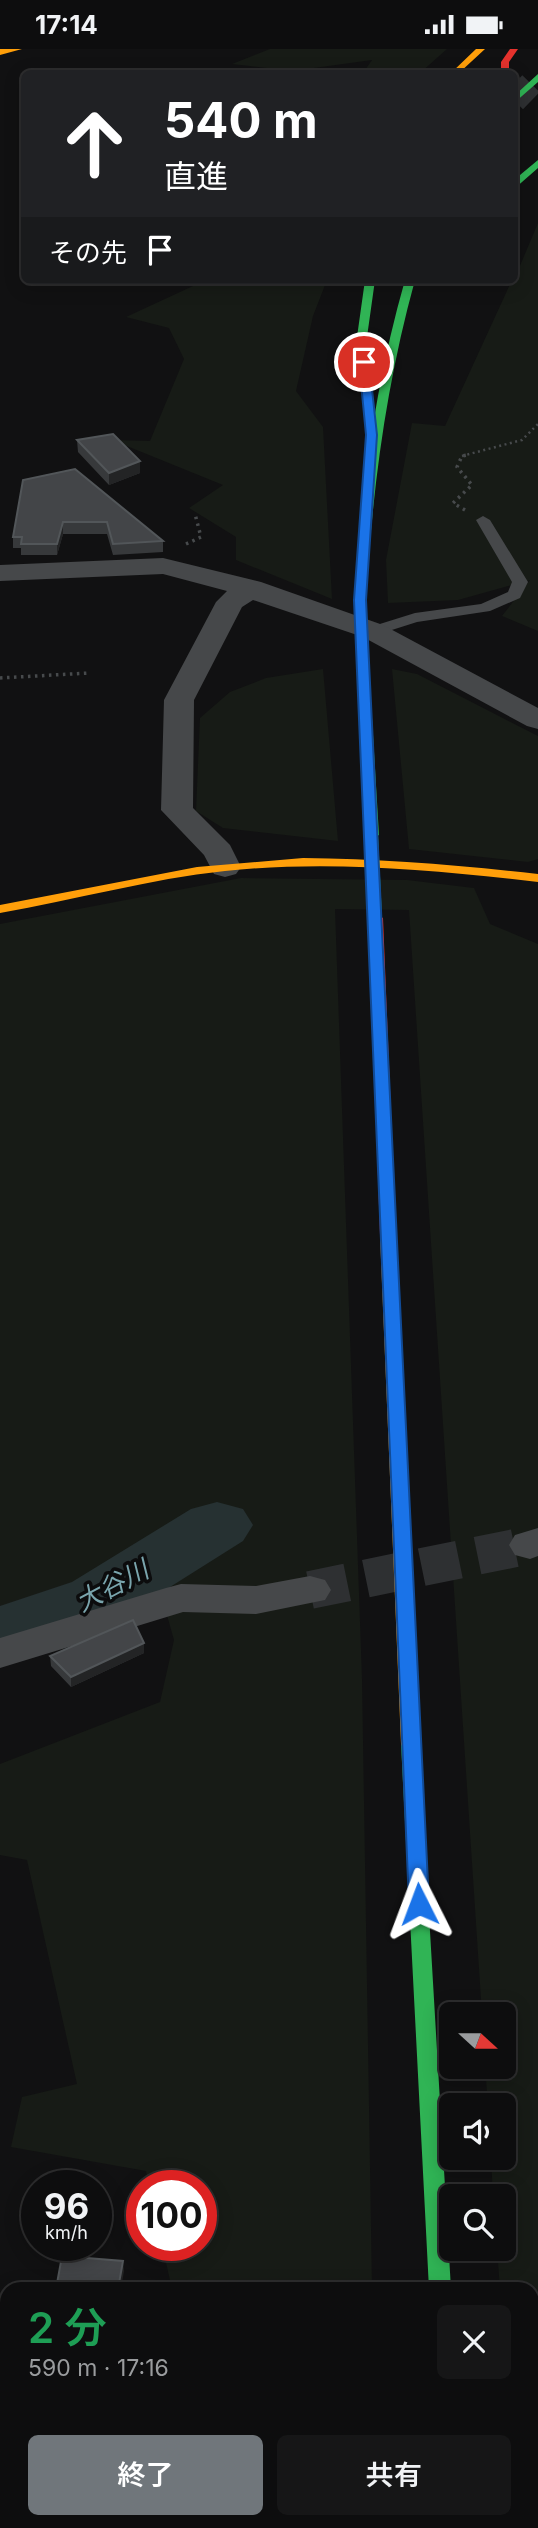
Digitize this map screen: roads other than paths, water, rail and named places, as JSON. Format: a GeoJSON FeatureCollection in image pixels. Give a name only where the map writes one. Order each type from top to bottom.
{"type":"FeatureCollection","features":[{"type":"Feature","properties":{"kind":"main road"},"geometry":{"type":"LineString","coordinates":[[0,52],[18,49]]}},
{"type":"Feature","properties":{"kind":"main road"},"geometry":{"type":"LineString","coordinates":[[458,70],[481,49]]}},
{"type":"Feature","properties":{"kind":"main road"},"geometry":{"type":"LineString","coordinates":[[505,70],[505,62],[514,49]]}},
{"type":"Feature","properties":{"kind":"main road"},"geometry":{"type":"LineString","coordinates":[[518,97],[538,77]]}},
{"type":"Feature","properties":{"kind":"main road"},"geometry":{"type":"LineString","coordinates":[[518,182],[538,163]]}},
{"type":"Feature","properties":{"kind":"main road"},"geometry":{"type":"LineString","coordinates":[[369,284],[362,337],[372,435]]}},
{"type":"Feature","properties":{"kind":"main road"},"geometry":{"type":"LineString","coordinates":[[409,284],[399,313],[372,435],[360,600],[376,918],[404,1629],[440,2282]]}},
{"type":"Feature","properties":{"kind":"main road"},"geometry":{"type":"LineString","coordinates":[[399,313],[424,284]]}},
{"type":"Feature","properties":{"kind":"main road"},"geometry":{"type":"LineString","coordinates":[[0,909],[154,878],[225,867],[332,862],[419,865],[538,878]]}},
{"type":"Feature","properties":{"kind":"street"},"geometry":{"type":"LineString","coordinates":[[0,573],[163,566],[251,588],[373,631],[538,720]]}},
{"type":"Feature","properties":{"kind":"street"},"geometry":{"type":"LineString","coordinates":[[225,867],[219,852],[177,810],[179,700],[230,603],[251,588]]}},
{"type":"Feature","properties":{"kind":"street"},"geometry":{"type":"LineString","coordinates":[[0,1653],[181,1598],[256,1600],[310,1590]]}},
{"type":"Feature","properties":{"kind":"lane"},"geometry":{"type":"LineString","coordinates":[[373,631],[415,618],[484,608],[514,595],[520,582],[483,520]]}},
{"type":"Feature","properties":{"kind":"waterway","name":"大谷川"},"geometry":{"type":"LineString","coordinates":[[0,1632],[98,1599],[217,1525]]}},
{"type":"Feature","properties":{"kind":"tunnel"},"geometry":{"type":"LineString","coordinates":[[518,88],[538,107]]}},
{"type":"Feature","properties":{"kind":"tunnel"},"geometry":{"type":"LineString","coordinates":[[310,1590],[530,1545]]}}]}
